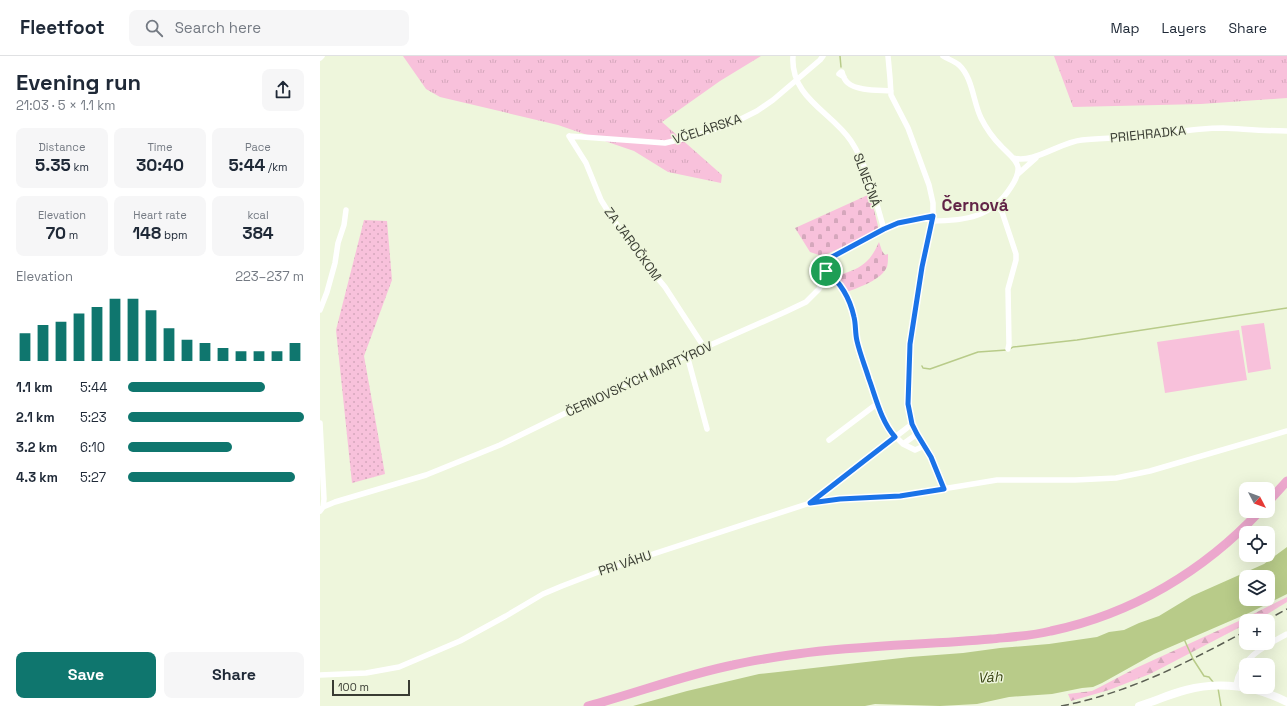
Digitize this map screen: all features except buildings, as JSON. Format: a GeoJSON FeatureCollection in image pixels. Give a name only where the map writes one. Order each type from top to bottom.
{"type":"FeatureCollection","features":[{"type":"Feature","properties":{"kind":"main road"},"geometry":{"type":"LineString","coordinates":[[1275,494],[1287,481]]}},
{"type":"Feature","properties":{"kind":"main road"},"geometry":{"type":"LineString","coordinates":[[588,706],[725,667],[772,658],[821,651],[961,642],[1018,636],[1051,631],[1091,621],[1137,602],[1184,575],[1230,541],[1253,518]]}},
{"type":"Feature","properties":{"kind":"street","name":"SLNEČNÁ"},"geometry":{"type":"LineString","coordinates":[[793,56],[794,69],[807,98],[842,128],[859,155],[868,175],[884,229]]}},
{"type":"Feature","properties":{"kind":"street","name":"VČELÁRSKA"},"geometry":{"type":"LineString","coordinates":[[569,136],[664,143],[691,137],[729,125],[757,111],[773,100],[798,80],[820,60],[822,56]]}},
{"type":"Feature","properties":{"kind":"street"},"geometry":{"type":"LineString","coordinates":[[888,56],[891,93],[908,128],[929,185],[933,203],[932,218],[922,267],[910,344],[908,397],[912,424],[931,457],[944,489]]}},
{"type":"Feature","properties":{"kind":"street"},"geometry":{"type":"LineString","coordinates":[[943,56],[959,66],[966,75],[976,109],[1000,146],[1013,158],[1018,166],[1018,174]]}},
{"type":"Feature","properties":{"kind":"street"},"geometry":{"type":"LineString","coordinates":[[844,78],[847,83],[853,86],[891,93]]}},
{"type":"Feature","properties":{"kind":"street","name":"PRIEHRADKA"},"geometry":{"type":"LineString","coordinates":[[1013,158],[1020,160],[1030,158],[1057,147],[1081,140],[1142,136],[1194,129],[1223,128],[1287,131]]}},
{"type":"Feature","properties":{"kind":"street","name":"ZA JAROČKOM"},"geometry":{"type":"LineString","coordinates":[[569,136],[586,163],[601,200],[631,246],[665,287],[704,347]]}},
{"type":"Feature","properties":{"kind":"street"},"geometry":{"type":"LineString","coordinates":[[1008,349],[1008,289],[1016,260],[1016,254],[1002,212],[997,205],[1005,197],[1018,174],[1043,153]]}},
{"type":"Feature","properties":{"kind":"street","name":"ČERNOVSKÝCH MARTÝROV"},"geometry":{"type":"LineString","coordinates":[[321,509],[365,492],[426,475],[500,445],[704,347],[806,302],[819,289],[832,257],[884,229],[898,223],[932,218],[946,221],[968,218],[997,205]]}},
{"type":"Feature","properties":{"kind":"street"},"geometry":{"type":"LineString","coordinates":[[320,310],[335,263],[346,210]]}},
{"type":"Feature","properties":{"kind":"street"},"geometry":{"type":"LineString","coordinates":[[826,271],[835,278],[850,305],[854,317],[855,332],[862,358],[878,403],[891,432],[903,444],[915,450],[924,446]]}},
{"type":"Feature","properties":{"kind":"street"},"geometry":{"type":"LineString","coordinates":[[687,355],[706,429]]}},
{"type":"Feature","properties":{"kind":"street"},"geometry":{"type":"LineString","coordinates":[[829,440],[878,403]]}},
{"type":"Feature","properties":{"kind":"street"},"geometry":{"type":"LineString","coordinates":[[320,423],[324,499],[321,509]]}},
{"type":"Feature","properties":{"kind":"street"},"geometry":{"type":"LineString","coordinates":[[810,503],[912,424]]}},
{"type":"Feature","properties":{"kind":"street","name":"PRI VÁHU"},"geometry":{"type":"LineString","coordinates":[[320,676],[366,673],[399,667],[460,641],[543,594],[562,586],[601,571],[810,503],[840,499],[900,496],[998,480],[1075,480],[1116,478],[1150,471],[1287,431]]}},
{"type":"Feature","properties":{"kind":"street"},"geometry":{"type":"LineString","coordinates":[[903,444],[917,434]]}},
{"type":"Feature","properties":{"kind":"street"},"geometry":{"type":"LineString","coordinates":[[1236,686],[1240,672],[1252,655],[1258,650],[1287,634]]}},
{"type":"Feature","properties":{"kind":"street"},"geometry":{"type":"LineString","coordinates":[[1139,706],[1185,690],[1216,686],[1236,686],[1260,691],[1287,702]]}},
{"type":"Feature","properties":{"kind":"green space"},"geometry":{"type":"Polygon","coordinates":[[[403,56],[761,56],[720,81],[662,122],[722,175],[721,183],[668,172],[634,151],[558,125],[440,97],[426,89],[403,56]]]}},
{"type":"Feature","properties":{"kind":"green space"},"geometry":{"type":"Polygon","coordinates":[[[1054,56],[1287,56],[1287,98],[1201,104],[1073,107],[1054,56]]]}},
{"type":"Feature","properties":{"kind":"green space"},"geometry":{"type":"Polygon","coordinates":[[[870,194],[879,230],[827,254],[819,255],[810,252],[795,228],[870,194]]]}},
{"type":"Feature","properties":{"kind":"green space"},"geometry":{"type":"Polygon","coordinates":[[[364,220],[387,221],[392,280],[364,356],[385,474],[352,483],[336,330],[364,220]]]}},
{"type":"Feature","properties":{"kind":"green space"},"geometry":{"type":"Polygon","coordinates":[[[879,242],[885,255],[888,254],[887,267],[884,272],[870,282],[847,292],[836,276],[851,271],[862,265],[871,256],[879,242]]]}},
{"type":"Feature","properties":{"kind":"green space"},"geometry":{"type":"Polygon","coordinates":[[[1264,323],[1271,369],[1248,373],[1241,326],[1264,323]]]}},
{"type":"Feature","properties":{"kind":"green space"},"geometry":{"type":"Polygon","coordinates":[[[1239,330],[1247,380],[1165,393],[1157,342],[1239,330]]]}},
{"type":"Feature","properties":{"kind":"green space"},"geometry":{"type":"Polygon","coordinates":[[[1287,597],[1287,602],[1267,614],[1253,614],[1269,606],[1275,606],[1275,603],[1287,597]]]}},
{"type":"Feature","properties":{"kind":"green space"},"geometry":{"type":"Polygon","coordinates":[[[1239,621],[1239,628],[1150,674],[1109,690],[1071,701],[1068,694],[1092,691],[1136,668],[1239,621]]]}},
{"type":"Feature","properties":{"kind":"water"},"geometry":{"type":"Polygon","coordinates":[[[1287,547],[1287,594],[1275,600],[1275,570],[1250,570],[1267,562],[1275,562],[1275,556],[1287,547]]]}},
{"type":"Feature","properties":{"kind":"water","name":"Váh"},"geometry":{"type":"Polygon","coordinates":[[[1239,575],[1239,606],[1263,606],[1246,614],[1239,614],[1239,617],[1154,654],[1093,687],[1052,694],[1009,697],[977,704],[940,706],[875,704],[865,706],[633,706],[687,691],[759,674],[910,657],[1049,644],[1097,637],[1109,632],[1124,630],[1159,616],[1192,596],[1239,575]]]}},
{"type":"Feature","properties":{"kind":"waterway"},"geometry":{"type":"LineString","coordinates":[[840,56],[841,67]]}},
{"type":"Feature","properties":{"kind":"waterway"},"geometry":{"type":"LineString","coordinates":[[1010,349],[1013,347],[1077,340],[1287,308]]}},
{"type":"Feature","properties":{"kind":"waterway"},"geometry":{"type":"LineString","coordinates":[[922,366],[923,368],[930,369],[978,352],[1007,350]]}},
{"type":"Feature","properties":{"kind":"waterway"},"geometry":{"type":"LineString","coordinates":[[1184,639],[1193,659],[1204,676],[1209,677],[1213,682]]}},
{"type":"Feature","properties":{"kind":"waterway"},"geometry":{"type":"LineString","coordinates":[[1218,688],[1221,706]]}},
{"type":"Feature","properties":{"kind":"railway"},"geometry":{"type":"LineString","coordinates":[[1275,616],[1287,609]]}},
{"type":"Feature","properties":{"kind":"railway"},"geometry":{"type":"LineString","coordinates":[[1061,706],[1134,685],[1179,665],[1239,635]]}},
{"type":"Feature","properties":{"kind":"district","name":"Černová"},"geometry":{"type":"Point","coordinates":[975,205]}},
{"type":"Feature","properties":{"kind":"route"},"geometry":{"type":"LineString","coordinates":[[933,216],[922,267],[910,344],[908,404],[912,424],[931,457],[944,489],[900,496],[840,499],[810,503],[895,437],[880,409],[862,358],[855,332],[854,317],[850,305],[835,278],[826,271],[832,257],[884,229],[898,223],[933,216]]}}]}
